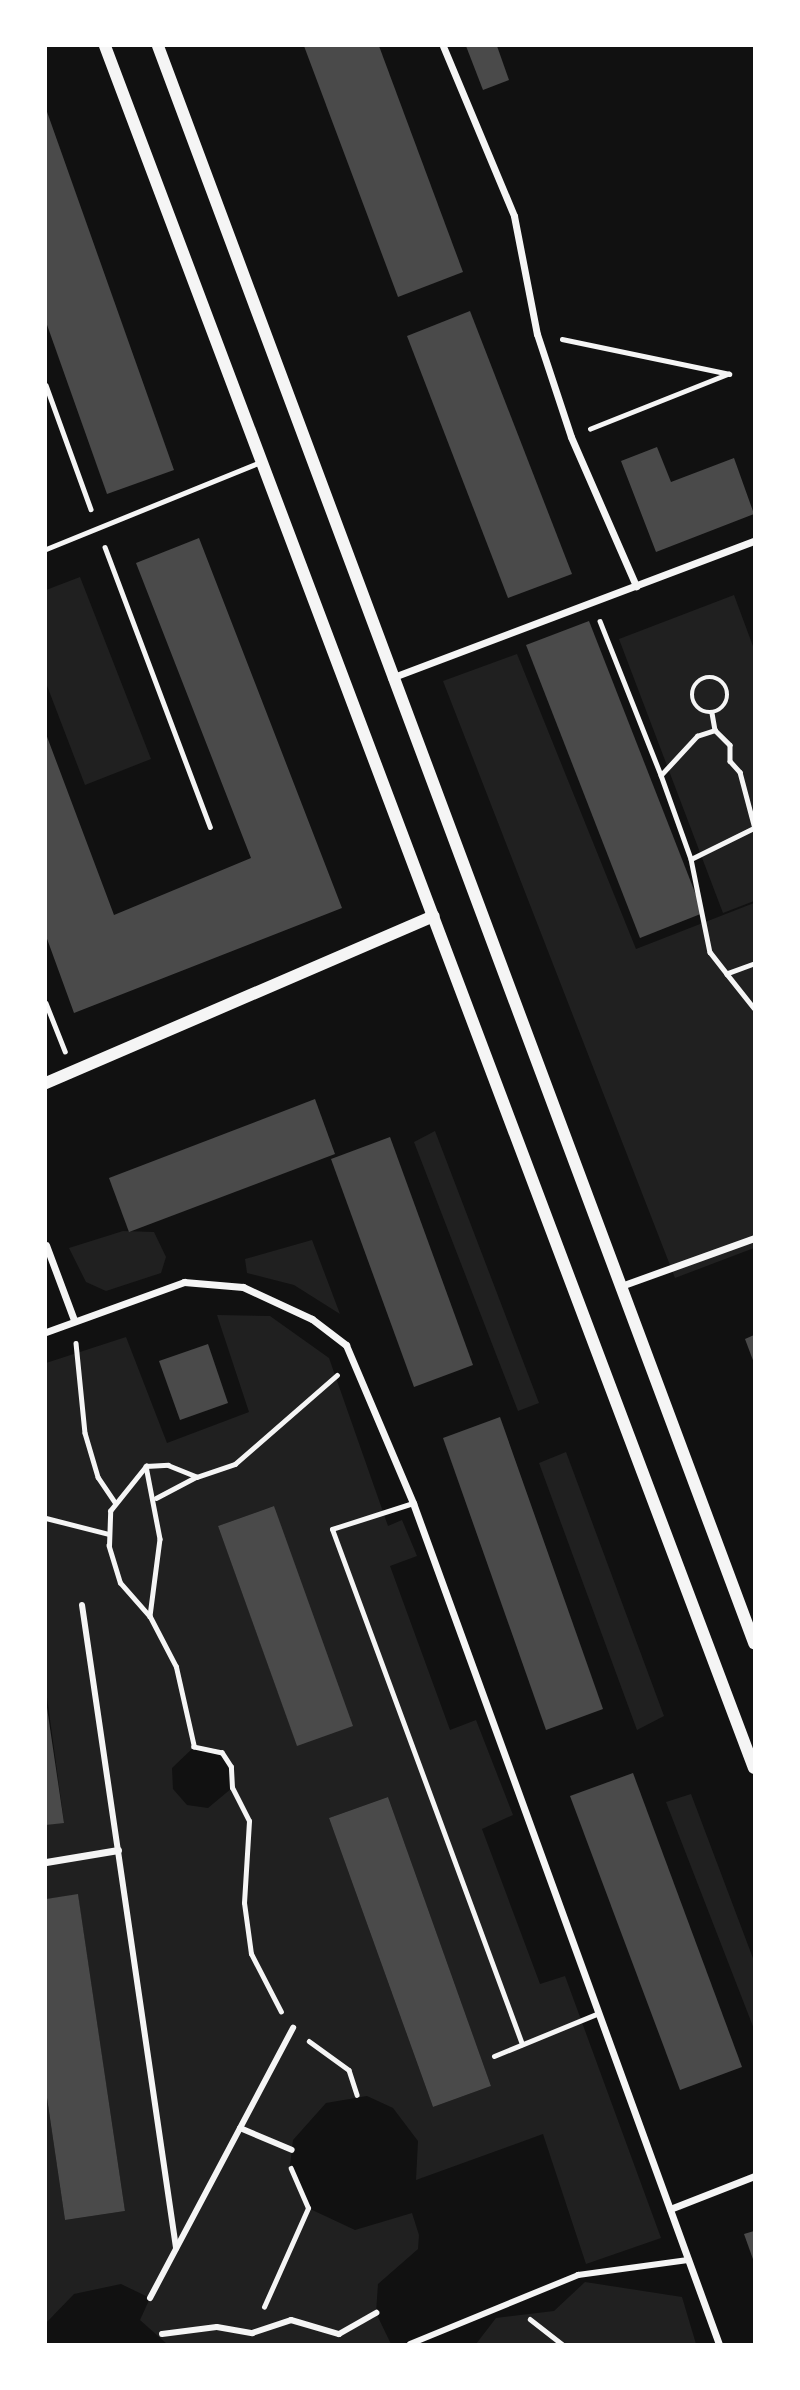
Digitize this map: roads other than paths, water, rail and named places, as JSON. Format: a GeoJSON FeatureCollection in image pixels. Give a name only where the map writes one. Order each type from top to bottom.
{"type":"FeatureCollection","features":[{"type":"Feature","properties":{"kind":"street"},"geometry":{"type":"LineString","coordinates":[[105,46],[754,1768]]}},
{"type":"Feature","properties":{"kind":"street"},"geometry":{"type":"LineString","coordinates":[[158,46],[391,678],[754,1643]]}},
{"type":"Feature","properties":{"kind":"street"},"geometry":{"type":"LineString","coordinates":[[443,46],[514,216],[537,334],[571,437],[636,586]]}},
{"type":"Feature","properties":{"kind":"street"},"geometry":{"type":"LineString","coordinates":[[391,678],[754,541]]}},
{"type":"Feature","properties":{"kind":"street"},"geometry":{"type":"LineString","coordinates":[[46,1083],[434,916]]}},
{"type":"Feature","properties":{"kind":"street"},"geometry":{"type":"LineString","coordinates":[[621,1286],[754,1238]]}},
{"type":"Feature","properties":{"kind":"street"},"geometry":{"type":"LineString","coordinates":[[46,1245],[74,1321]]}},
{"type":"Feature","properties":{"kind":"street"},"geometry":{"type":"LineString","coordinates":[[46,1332],[184,1282],[243,1287],[313,1319],[346,1345],[360,1367],[413,1503],[719,2344]]}},
{"type":"Feature","properties":{"kind":"street"},"geometry":{"type":"LineString","coordinates":[[82,1605],[176,2248]]}},
{"type":"Feature","properties":{"kind":"street"},"geometry":{"type":"LineString","coordinates":[[46,1862],[118,1850]]}},
{"type":"Feature","properties":{"kind":"street"},"geometry":{"type":"LineString","coordinates":[[150,2298],[293,2028]]}},
{"type":"Feature","properties":{"kind":"street"},"geometry":{"type":"LineString","coordinates":[[240,2128],[292,2150]]}},
{"type":"Feature","properties":{"kind":"street"},"geometry":{"type":"LineString","coordinates":[[670,2209],[754,2176]]}},
{"type":"Feature","properties":{"kind":"street"},"geometry":{"type":"LineString","coordinates":[[410,2344],[578,2275],[688,2260]]}},
{"type":"Feature","properties":{"kind":"street"},"geometry":{"type":"LineString","coordinates":[[162,2334],[217,2326],[252,2333],[291,2320],[339,2334],[376,2313]]}},
{"type":"Feature","properties":{"kind":"lane"},"geometry":{"type":"LineString","coordinates":[[46,549],[263,461]]}},
{"type":"Feature","properties":{"kind":"lane"},"geometry":{"type":"LineString","coordinates":[[413,1503],[332,1528],[522,2044]]}},
{"type":"Feature","properties":{"kind":"lane"},"geometry":{"type":"LineString","coordinates":[[494,2056],[599,2013]]}}]}
